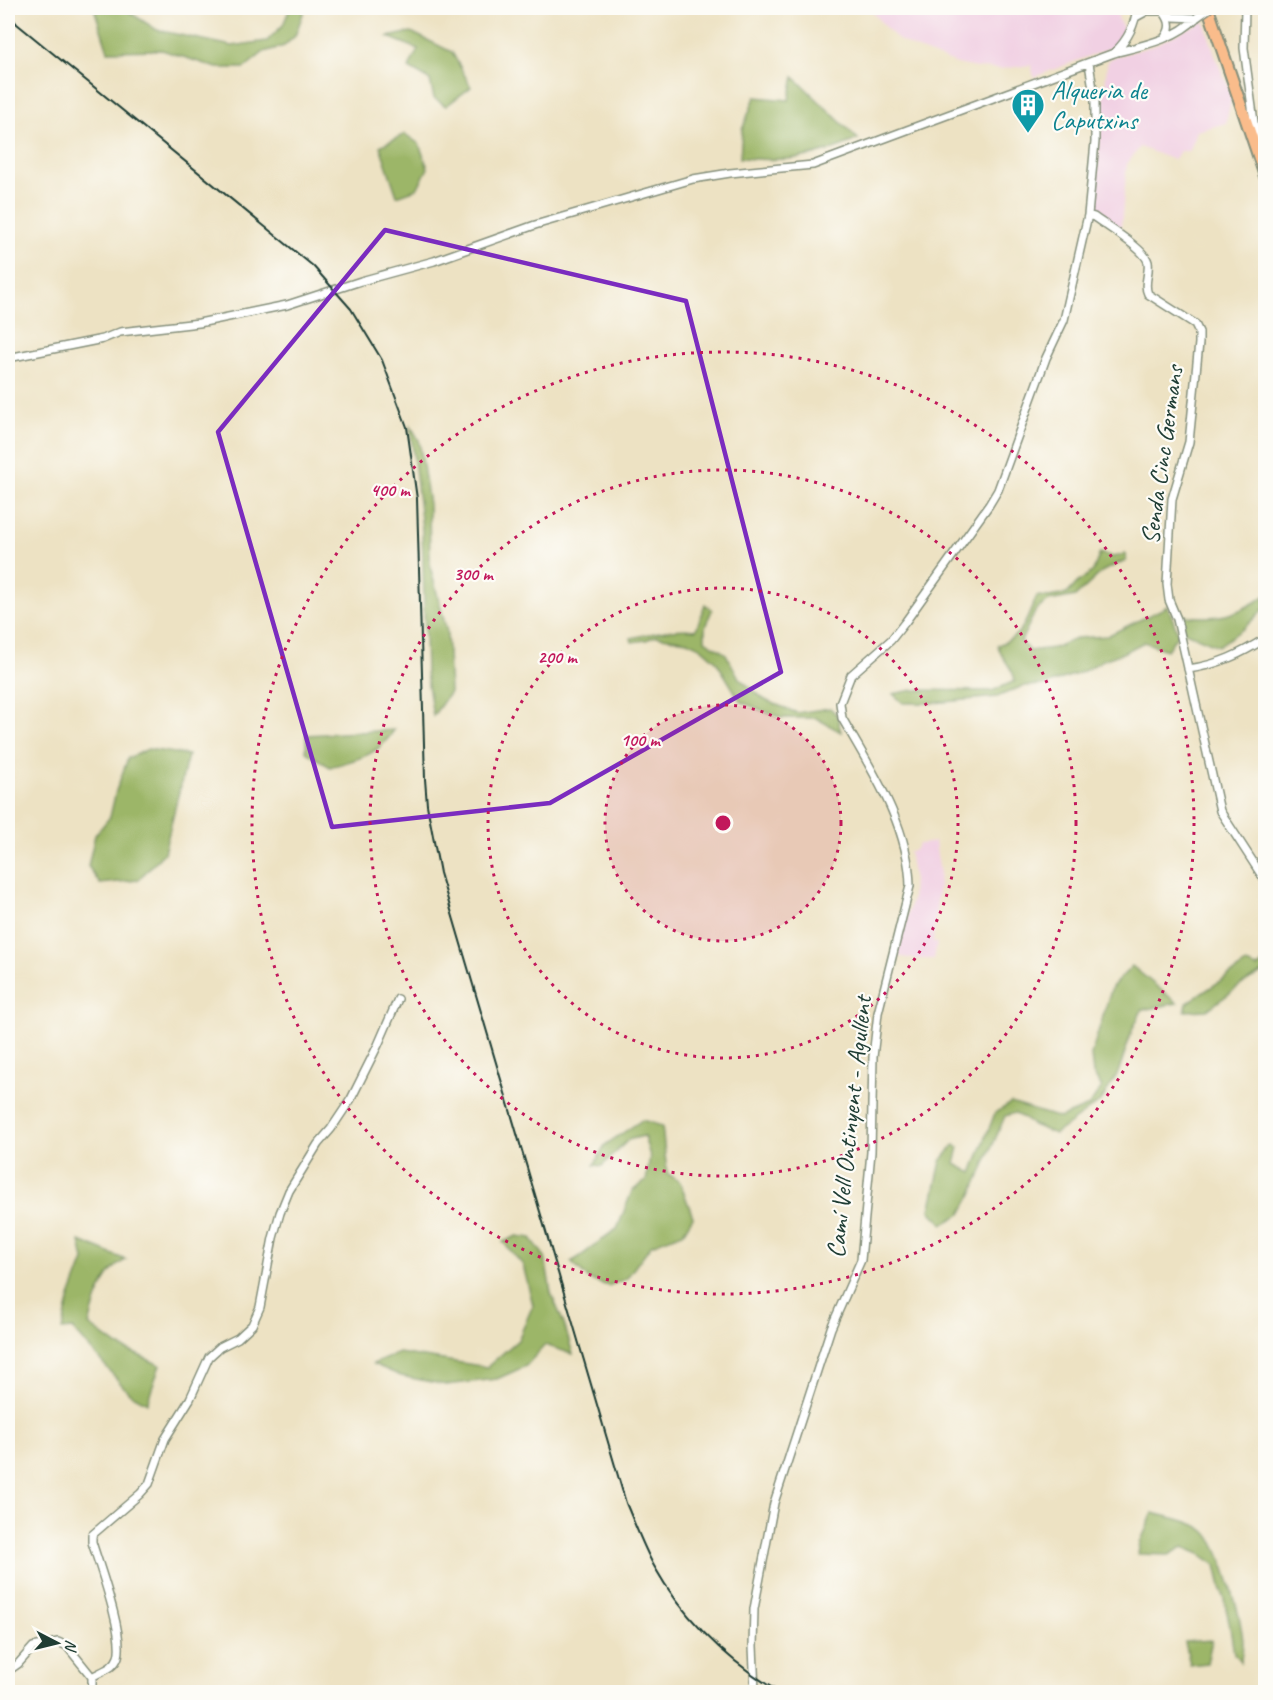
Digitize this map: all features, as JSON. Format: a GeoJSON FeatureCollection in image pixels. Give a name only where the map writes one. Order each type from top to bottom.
{"type":"FeatureCollection","features":[{"type":"Feature","properties":{"kind":"main road"},"geometry":{"type":"LineString","coordinates":[[1209,8],[1266,179]]}},
{"type":"Feature","properties":{"kind":"street"},"geometry":{"type":"LineString","coordinates":[[1114,53],[1130,33],[1137,8]]}},
{"type":"Feature","properties":{"kind":"street"},"geometry":{"type":"LineString","coordinates":[[8,358],[103,339],[120,332],[199,323],[286,305],[377,276],[434,261],[535,225],[693,179],[730,172],[813,165],[1114,53],[1165,37],[1186,26],[1209,8]]}},
{"type":"Feature","properties":{"kind":"street"},"geometry":{"type":"LineString","coordinates":[[1245,8],[1243,25],[1245,61],[1259,160]]}},
{"type":"Feature","properties":{"kind":"street"},"geometry":{"type":"LineString","coordinates":[[1136,17],[1147,11],[1159,10],[1178,18],[1196,18]]}},
{"type":"Feature","properties":{"kind":"street"},"geometry":{"type":"LineString","coordinates":[[1159,10],[1170,23],[1165,37]]}},
{"type":"Feature","properties":{"kind":"street"},"geometry":{"type":"LineString","coordinates":[[1130,33],[1135,41],[1142,45]]}},
{"type":"Feature","properties":{"kind":"street","name":"Camí Vell Ontinyent - Agullent"},"geometry":{"type":"LineString","coordinates":[[755,1692],[754,1610],[774,1503],[831,1328],[861,1260],[871,1152],[873,1057],[878,1013],[910,886],[909,869],[900,832],[888,801],[842,718],[840,703],[851,675],[891,640],[998,490],[1046,358],[1064,320],[1088,215],[1095,142],[1095,102],[1089,63]]}},
{"type":"Feature","properties":{"kind":"street","name":"Senda Cinc Germans"},"geometry":{"type":"LineString","coordinates":[[1088,215],[1143,253],[1148,263],[1146,287],[1148,294],[1194,324],[1198,332],[1199,343],[1190,436],[1172,499],[1167,584],[1220,811],[1266,882]]}},
{"type":"Feature","properties":{"kind":"street"},"geometry":{"type":"LineString","coordinates":[[1188,669],[1220,662],[1242,653],[1266,638]]}},
{"type":"Feature","properties":{"kind":"street"},"geometry":{"type":"LineString","coordinates":[[92,1677],[110,1668],[118,1659],[119,1645],[92,1535],[149,1484],[165,1439],[190,1399],[209,1357],[220,1347],[238,1338],[252,1325],[260,1307],[273,1238],[289,1191],[313,1151],[351,1100],[398,999]]}},
{"type":"Feature","properties":{"kind":"street"},"geometry":{"type":"LineString","coordinates":[[8,1671],[18,1664],[33,1647],[58,1642],[67,1646],[92,1677],[95,1692]]}},
{"type":"Feature","properties":{"kind":"highlighted area"},"geometry":{"type":"Polygon","coordinates":[[[385,230],[686,301],[781,672],[550,803],[332,827],[218,432],[385,230]]]}},
{"type":"Feature","properties":{"kind":"shaded area"},"geometry":{"type":"Polygon","coordinates":[[[869,8],[965,8],[966,13],[969,14],[985,8],[1117,8],[1119,21],[1123,27],[1119,41],[1113,47],[1034,77],[1031,65],[1001,69],[977,68],[957,64],[913,47],[899,40],[869,8]]]}},
{"type":"Feature","properties":{"kind":"shaded area"},"geometry":{"type":"Polygon","coordinates":[[[1204,21],[1217,61],[1232,95],[1226,123],[1197,131],[1189,151],[1180,151],[1174,160],[1140,147],[1127,164],[1119,228],[1093,212],[1109,59],[1152,46],[1204,21]]]}},
{"type":"Feature","properties":{"kind":"shaded area"},"geometry":{"type":"Polygon","coordinates":[[[935,842],[940,873],[933,942],[937,943],[934,959],[896,956],[912,899],[913,875],[909,851],[914,851],[919,844],[935,842]]]}},
{"type":"Feature","properties":{"kind":"green space"},"geometry":{"type":"Polygon","coordinates":[[[94,8],[123,8],[157,30],[232,46],[267,41],[283,25],[290,8],[305,8],[295,36],[284,46],[264,52],[244,68],[217,68],[162,50],[108,51],[94,8]]]}},
{"type":"Feature","properties":{"kind":"green space"},"geometry":{"type":"Polygon","coordinates":[[[411,32],[452,52],[471,87],[446,106],[434,98],[430,80],[409,68],[418,49],[388,37],[411,32]]]}},
{"type":"Feature","properties":{"kind":"green space"},"geometry":{"type":"Polygon","coordinates":[[[794,77],[858,139],[828,151],[800,158],[772,160],[740,158],[742,130],[755,97],[789,100],[794,77]]]}},
{"type":"Feature","properties":{"kind":"green space"},"geometry":{"type":"Polygon","coordinates":[[[405,134],[419,144],[428,168],[417,189],[397,196],[380,146],[405,134]]]}},
{"type":"Feature","properties":{"kind":"green space"},"geometry":{"type":"Polygon","coordinates":[[[410,425],[419,440],[429,504],[430,566],[447,632],[450,692],[433,716],[426,673],[422,528],[410,425]]]}},
{"type":"Feature","properties":{"kind":"green space"},"geometry":{"type":"Polygon","coordinates":[[[1100,553],[1113,557],[1125,554],[1126,560],[1103,571],[1076,596],[1049,601],[1036,610],[1021,641],[1029,651],[1054,648],[1077,638],[1107,636],[1168,606],[1178,634],[1167,650],[1144,642],[1084,671],[1046,685],[1023,686],[997,697],[933,703],[903,703],[893,694],[913,690],[992,691],[1015,681],[998,645],[1014,636],[1024,626],[1037,596],[1067,594],[1093,571],[1100,553]]]}},
{"type":"Feature","properties":{"kind":"green space"},"geometry":{"type":"Polygon","coordinates":[[[1265,596],[1265,608],[1243,629],[1218,646],[1183,631],[1182,616],[1226,615],[1265,596]]]}},
{"type":"Feature","properties":{"kind":"green space"},"geometry":{"type":"Polygon","coordinates":[[[705,604],[712,610],[705,627],[705,640],[726,654],[739,678],[765,700],[797,713],[830,708],[837,715],[841,732],[816,718],[781,718],[741,702],[716,661],[700,647],[687,641],[656,636],[632,642],[631,638],[663,631],[696,630],[705,604]]]}},
{"type":"Feature","properties":{"kind":"green space"},"geometry":{"type":"Polygon","coordinates":[[[394,730],[388,739],[374,751],[358,759],[330,767],[306,752],[306,735],[394,730]]]}},
{"type":"Feature","properties":{"kind":"green space"},"geometry":{"type":"Polygon","coordinates":[[[148,749],[188,755],[164,853],[138,880],[100,884],[88,866],[95,835],[110,817],[116,791],[128,758],[148,749]]]}},
{"type":"Feature","properties":{"kind":"green space"},"geometry":{"type":"Polygon","coordinates":[[[1265,961],[1265,971],[1207,1010],[1185,1011],[1187,1003],[1246,964],[1257,968],[1265,961]]]}},
{"type":"Feature","properties":{"kind":"green space"},"geometry":{"type":"Polygon","coordinates":[[[1132,966],[1177,1003],[1142,1010],[1133,1028],[1118,1073],[1101,1101],[1055,1134],[1033,1125],[1015,1113],[1005,1116],[972,1194],[961,1214],[943,1224],[930,1211],[941,1161],[954,1145],[959,1147],[955,1164],[972,1173],[995,1113],[1011,1103],[1060,1118],[1089,1106],[1102,1087],[1093,1074],[1091,1055],[1112,987],[1132,966]]]}},
{"type":"Feature","properties":{"kind":"green space"},"geometry":{"type":"Polygon","coordinates":[[[642,1120],[662,1126],[667,1173],[680,1182],[693,1217],[683,1233],[651,1245],[626,1279],[608,1286],[590,1280],[571,1262],[617,1229],[632,1191],[646,1181],[650,1156],[644,1136],[628,1140],[602,1166],[594,1165],[605,1145],[642,1120]]]}},
{"type":"Feature","properties":{"kind":"green space"},"geometry":{"type":"Polygon","coordinates":[[[517,1236],[531,1238],[545,1257],[551,1293],[573,1354],[545,1345],[526,1366],[497,1379],[446,1385],[401,1376],[373,1364],[399,1353],[487,1367],[518,1340],[533,1305],[523,1265],[503,1242],[517,1236]]]}},
{"type":"Feature","properties":{"kind":"green space"},"geometry":{"type":"Polygon","coordinates":[[[80,1241],[126,1260],[106,1279],[97,1298],[89,1325],[118,1346],[160,1365],[147,1403],[129,1393],[73,1329],[62,1330],[70,1297],[84,1260],[80,1241]]]}},
{"type":"Feature","properties":{"kind":"green space"},"geometry":{"type":"Polygon","coordinates":[[[1153,1513],[1194,1525],[1205,1531],[1211,1539],[1224,1567],[1239,1618],[1243,1643],[1241,1662],[1234,1654],[1216,1565],[1200,1554],[1183,1547],[1169,1555],[1138,1554],[1140,1543],[1153,1513]]]}},
{"type":"Feature","properties":{"kind":"green space"},"geometry":{"type":"Polygon","coordinates":[[[1212,1640],[1207,1663],[1190,1665],[1185,1642],[1212,1640]]]}},
{"type":"Feature","properties":{"kind":"railway"},"geometry":{"type":"LineString","coordinates":[[8,13],[17,24],[313,266],[351,309],[382,360],[407,427],[417,499],[425,779],[427,805],[440,873],[626,1503],[650,1558],[679,1604],[708,1637],[725,1652],[779,1692]]}},
{"type":"Feature","properties":{"kind":"place","name":"Alqueria de Caputxins"},"geometry":{"type":"Point","coordinates":[1028,134]}}]}
